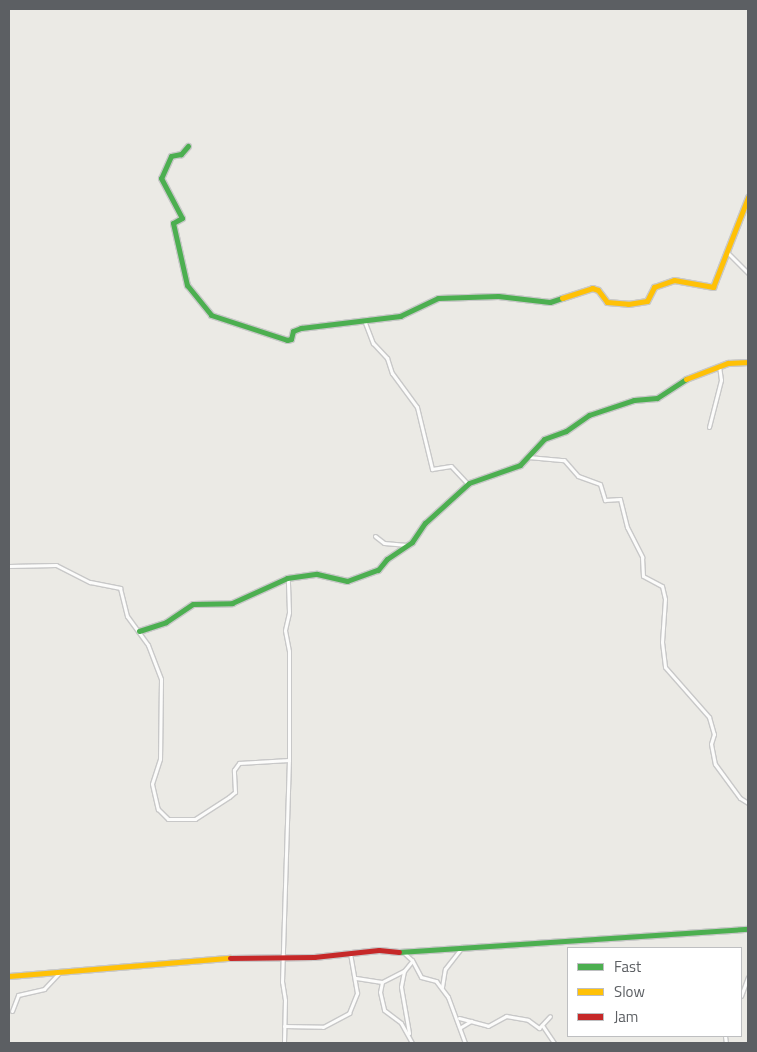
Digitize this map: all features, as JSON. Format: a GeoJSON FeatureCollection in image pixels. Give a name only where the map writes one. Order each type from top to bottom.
{"type":"FeatureCollection","features":[{"type":"Feature","properties":{"kind":"street"},"geometry":{"type":"LineString","coordinates":[[188,146],[181,154],[171,156],[161,181],[182,218],[173,222],[173,225],[186,283],[211,315],[288,340],[293,331],[301,328],[400,316],[438,298],[470,295],[550,302],[592,288],[598,290],[607,302],[645,302],[654,286],[674,280],[714,287],[748,197]]}},
{"type":"Feature","properties":{"kind":"street"},"geometry":{"type":"LineString","coordinates":[[726,252],[748,273]]}},
{"type":"Feature","properties":{"kind":"street"},"geometry":{"type":"LineString","coordinates":[[364,320],[373,343],[388,360],[391,372],[417,407],[432,468],[451,466],[468,485]]}},
{"type":"Feature","properties":{"kind":"street"},"geometry":{"type":"LineString","coordinates":[[138,631],[166,622],[193,604],[232,604],[288,579],[317,574],[348,580],[378,570],[387,559],[408,545],[425,523],[468,485],[519,466],[544,440],[566,431],[589,415],[634,400],[657,398],[671,386],[719,366],[748,362]]}},
{"type":"Feature","properties":{"kind":"street"},"geometry":{"type":"LineString","coordinates":[[708,427],[721,380],[719,366]]}},
{"type":"Feature","properties":{"kind":"street"},"geometry":{"type":"LineString","coordinates":[[527,457],[564,460],[578,476],[600,484],[606,500],[620,499],[627,527],[642,557],[643,576],[662,586],[665,599],[662,642],[665,667],[709,717],[714,734],[711,744],[715,764],[740,798],[748,803]]}},
{"type":"Feature","properties":{"kind":"street"},"geometry":{"type":"LineString","coordinates":[[375,536],[384,543],[408,545]]}},
{"type":"Feature","properties":{"kind":"street"},"geometry":{"type":"LineString","coordinates":[[9,566],[56,564],[90,582],[118,587],[127,616],[151,652],[162,686],[160,759],[152,784],[163,816],[172,821],[203,816],[234,794],[234,770],[239,763],[289,760]]}},
{"type":"Feature","properties":{"kind":"street"},"geometry":{"type":"LineString","coordinates":[[284,1043],[285,803],[289,760],[289,651],[284,631],[288,613],[288,579]]}},
{"type":"Feature","properties":{"kind":"street"},"geometry":{"type":"LineString","coordinates":[[9,976],[284,957],[350,955],[379,950],[402,952],[748,929]]}},
{"type":"Feature","properties":{"kind":"street"},"geometry":{"type":"LineString","coordinates":[[442,987],[446,969],[462,947]]}},
{"type":"Feature","properties":{"kind":"street"},"geometry":{"type":"LineString","coordinates":[[402,952],[412,960],[422,977],[436,982],[442,987],[459,1018],[465,1043]]}},
{"type":"Feature","properties":{"kind":"street"},"geometry":{"type":"LineString","coordinates":[[284,1026],[323,1027],[348,1014],[357,996],[356,978],[350,955]]}},
{"type":"Feature","properties":{"kind":"street"},"geometry":{"type":"LineString","coordinates":[[412,960],[404,971],[401,987],[412,1043]]}},
{"type":"Feature","properties":{"kind":"street"},"geometry":{"type":"LineString","coordinates":[[356,978],[382,982],[404,971]]}},
{"type":"Feature","properties":{"kind":"street"},"geometry":{"type":"LineString","coordinates":[[12,1011],[18,995],[44,989],[60,972]]}},
{"type":"Feature","properties":{"kind":"street"},"geometry":{"type":"LineString","coordinates":[[742,993],[748,977]]}},
{"type":"Feature","properties":{"kind":"street"},"geometry":{"type":"LineString","coordinates":[[382,982],[380,992],[384,1010],[409,1035]]}},
{"type":"Feature","properties":{"kind":"street"},"geometry":{"type":"LineString","coordinates":[[459,1018],[488,1026],[506,1016],[528,1020],[539,1028],[550,1016]]}},
{"type":"Feature","properties":{"kind":"street"},"geometry":{"type":"LineString","coordinates":[[461,1027],[471,1021]]}},
{"type":"Feature","properties":{"kind":"street"},"geometry":{"type":"LineString","coordinates":[[542,1025],[554,1043]]}},
{"type":"Feature","properties":{"kind":"traffic: fast"},"geometry":{"type":"LineString","coordinates":[[188,146],[181,154],[171,156],[161,178],[182,218],[173,223],[187,285],[211,315],[287,340],[291,339],[293,331],[301,328],[400,316],[438,298],[498,296],[550,302],[562,298]]}},
{"type":"Feature","properties":{"kind":"traffic: fast"},"geometry":{"type":"LineString","coordinates":[[139,631],[166,622],[193,604],[232,603],[287,578],[317,574],[347,581],[378,570],[387,559],[412,542],[425,523],[469,483],[520,465],[544,439],[566,431],[589,415],[634,400],[657,398],[686,379]]}},
{"type":"Feature","properties":{"kind":"traffic: fast"},"geometry":{"type":"LineString","coordinates":[[399,952],[748,929]]}},
{"type":"Feature","properties":{"kind":"traffic: slow"},"geometry":{"type":"LineString","coordinates":[[562,298],[592,288],[598,290],[607,302],[628,304],[647,301],[654,287],[674,280],[713,287],[748,197]]}},
{"type":"Feature","properties":{"kind":"traffic: slow"},"geometry":{"type":"LineString","coordinates":[[686,379],[728,363],[748,362]]}},
{"type":"Feature","properties":{"kind":"traffic: slow"},"geometry":{"type":"LineString","coordinates":[[9,976],[230,958]]}},
{"type":"Feature","properties":{"kind":"traffic: jam"},"geometry":{"type":"LineString","coordinates":[[230,958],[314,957],[379,950],[399,952]]}}]}
